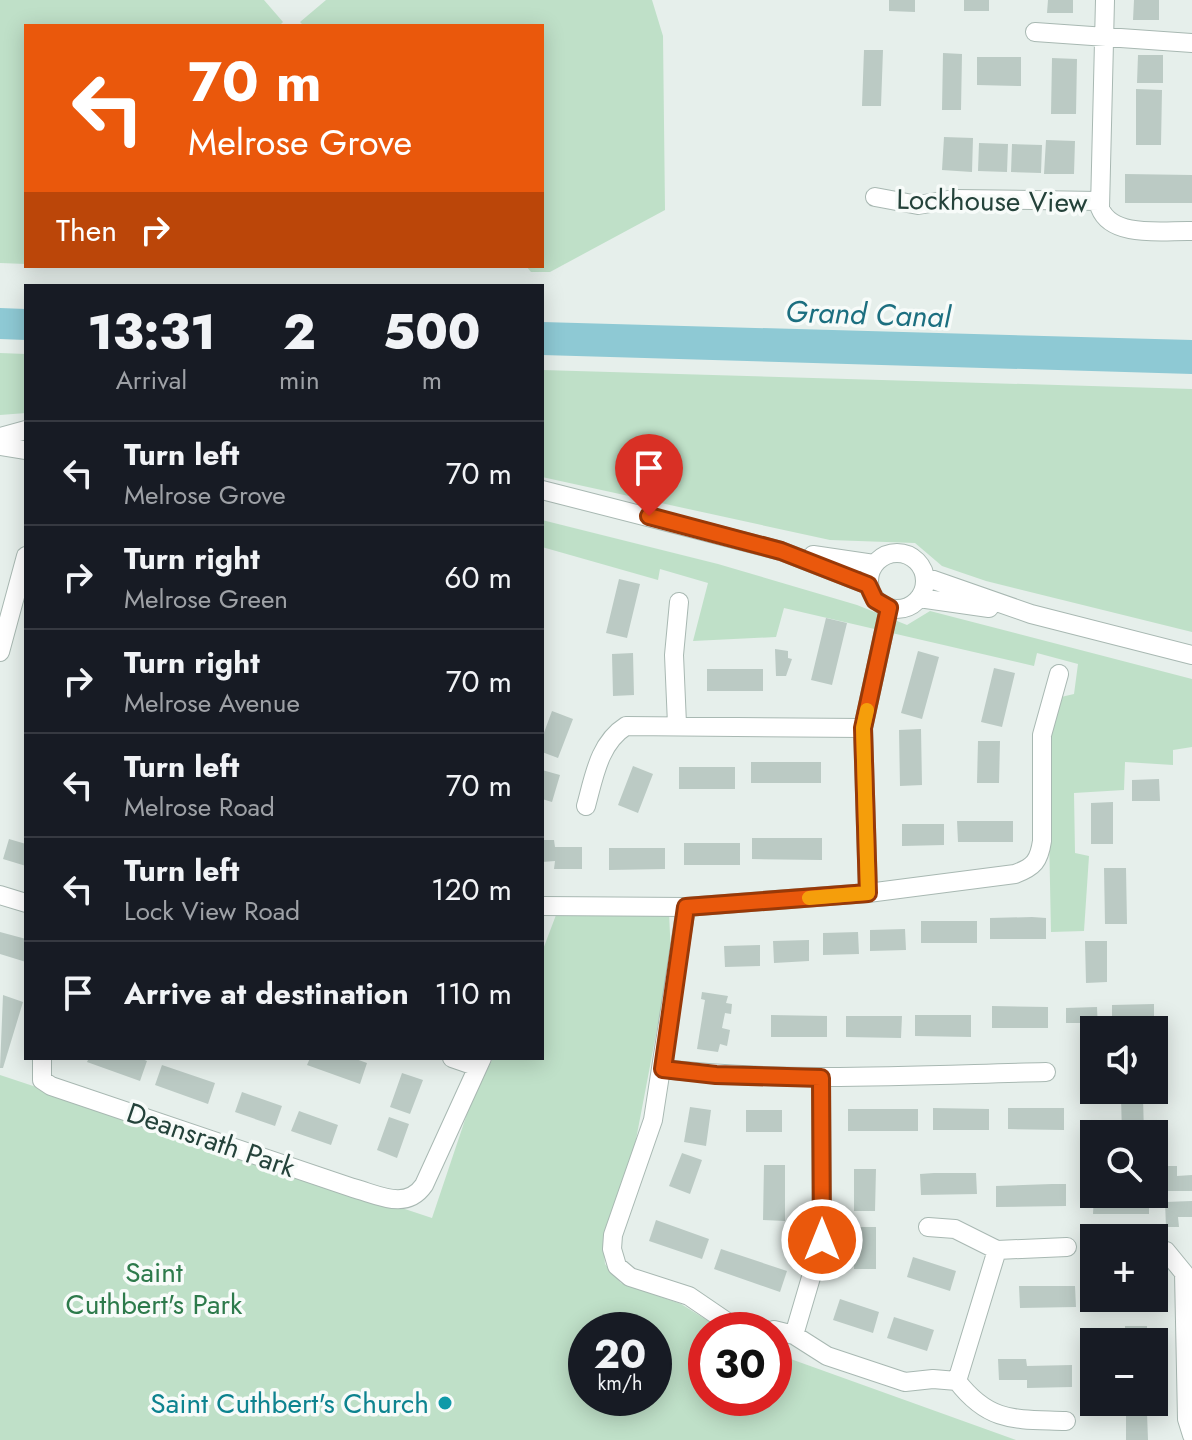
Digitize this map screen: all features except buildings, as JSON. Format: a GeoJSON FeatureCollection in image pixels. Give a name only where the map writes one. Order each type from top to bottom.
{"type":"FeatureCollection","features":[{"type":"Feature","properties":{"kind":"street"},"geometry":{"type":"LineString","coordinates":[[1099,201],[1105,0]]}},
{"type":"Feature","properties":{"kind":"street"},"geometry":{"type":"LineString","coordinates":[[1035,32],[1192,43]]}},
{"type":"Feature","properties":{"kind":"street","name":"Lockhouse View"},"geometry":{"type":"LineString","coordinates":[[875,197],[918,205],[955,199],[1099,201],[1103,215],[1122,227],[1192,231]]}},
{"type":"Feature","properties":{"kind":"street"},"geometry":{"type":"LineString","coordinates":[[0,437],[24,431]]}},
{"type":"Feature","properties":{"kind":"street"},"geometry":{"type":"LineString","coordinates":[[0,446],[24,450]]}},
{"type":"Feature","properties":{"kind":"street"},"geometry":{"type":"LineString","coordinates":[[544,491],[781,551],[874,564],[890,554],[908,555],[922,568],[925,577],[919,598],[906,607],[889,608],[875,600],[868,585],[874,564]]}},
{"type":"Feature","properties":{"kind":"street"},"geometry":{"type":"LineString","coordinates":[[781,551],[868,585]]}},
{"type":"Feature","properties":{"kind":"street"},"geometry":{"type":"LineString","coordinates":[[0,652],[24,563]]}},
{"type":"Feature","properties":{"kind":"street"},"geometry":{"type":"LineString","coordinates":[[925,577],[1031,614],[1192,655]]}},
{"type":"Feature","properties":{"kind":"street"},"geometry":{"type":"LineString","coordinates":[[919,598],[1031,614]]}},
{"type":"Feature","properties":{"kind":"street"},"geometry":{"type":"LineString","coordinates":[[677,724],[674,655],[679,602]]}},
{"type":"Feature","properties":{"kind":"street"},"geometry":{"type":"LineString","coordinates":[[868,893],[863,728],[889,608]]}},
{"type":"Feature","properties":{"kind":"street"},"geometry":{"type":"LineString","coordinates":[[544,906],[686,907],[868,893],[1015,874],[1030,868],[1040,858],[1042,735],[1059,674]]}},
{"type":"Feature","properties":{"kind":"street"},"geometry":{"type":"LineString","coordinates":[[586,806],[611,736],[626,726],[677,724],[863,728]]}},
{"type":"Feature","properties":{"kind":"street"},"geometry":{"type":"LineString","coordinates":[[0,895],[24,902]]}},
{"type":"Feature","properties":{"kind":"street"},"geometry":{"type":"LineString","coordinates":[[686,907],[653,1120],[613,1235],[612,1249],[617,1266],[630,1277],[689,1296],[712,1312]]}},
{"type":"Feature","properties":{"kind":"street","name":"Deansrath Park"},"geometry":{"type":"LineString","coordinates":[[42,1060],[42,1080],[51,1086],[353,1188],[404,1201],[416,1197],[424,1185],[480,1062]]}},
{"type":"Feature","properties":{"kind":"street"},"geometry":{"type":"LineString","coordinates":[[663,1069],[716,1075],[821,1078],[1046,1072]]}},
{"type":"Feature","properties":{"kind":"street"},"geometry":{"type":"LineString","coordinates":[[821,1078],[822,1240],[794,1335],[827,1356],[905,1382],[933,1379],[957,1381],[975,1405],[1002,1416],[1066,1421]]}},
{"type":"Feature","properties":{"kind":"street"},"geometry":{"type":"LineString","coordinates":[[928,1227],[955,1229],[997,1250],[1067,1247]]}},
{"type":"Feature","properties":{"kind":"street"},"geometry":{"type":"LineString","coordinates":[[957,1381],[997,1250]]}},
{"type":"Feature","properties":{"kind":"street"},"geometry":{"type":"LineString","coordinates":[[1168,1253],[1184,1273],[1187,1419],[1192,1435]]}},
{"type":"Feature","properties":{"kind":"green space"},"geometry":{"type":"Polygon","coordinates":[[[0,0],[264,0],[283,22],[281,24],[24,24],[24,264],[0,263],[0,0]]]}},
{"type":"Feature","properties":{"kind":"green space"},"geometry":{"type":"Polygon","coordinates":[[[326,0],[652,0],[663,36],[665,210],[550,272],[531,272],[528,268],[544,268],[544,24],[300,22],[326,0]]]}},
{"type":"Feature","properties":{"kind":"green space"},"geometry":{"type":"Polygon","coordinates":[[[0,353],[24,354],[24,413],[0,415],[0,353]]]}},
{"type":"Feature","properties":{"kind":"green space"},"geometry":{"type":"Polygon","coordinates":[[[544,370],[1192,389],[1192,632],[986,581],[942,566],[915,543],[830,540],[544,477],[544,370]]]}},
{"type":"Feature","properties":{"kind":"green space"},"geometry":{"type":"Polygon","coordinates":[[[544,520],[718,564],[857,605],[907,625],[930,611],[1192,679],[1192,747],[1173,750],[1173,765],[1125,762],[1124,790],[1074,793],[1075,853],[1089,856],[1084,931],[1051,932],[1047,737],[1061,697],[1074,694],[1078,664],[1037,653],[1034,666],[784,608],[776,637],[693,641],[708,583],[660,569],[658,580],[544,548],[544,520]]]}},
{"type":"Feature","properties":{"kind":"green space","name":"Saint Cuthbert's Park"},"geometry":{"type":"Polygon","coordinates":[[[669,912],[671,956],[634,1150],[603,1241],[605,1264],[621,1283],[681,1304],[694,1312],[688,1312],[688,1416],[792,1416],[792,1359],[1016,1440],[0,1440],[0,1075],[432,1218],[470,1105],[492,1060],[544,1060],[544,947],[556,915],[669,912]]]}},
{"type":"Feature","properties":{"kind":"water"},"geometry":{"type":"Polygon","coordinates":[[[0,308],[24,309],[24,340],[0,339],[0,308]]]}},
{"type":"Feature","properties":{"kind":"water"},"geometry":{"type":"Polygon","coordinates":[[[544,322],[1192,340],[1192,374],[544,355],[544,322]]]}},
{"type":"Feature","properties":{"kind":"slow traffic"},"geometry":{"type":"LineString","coordinates":[[809,898],[868,893],[863,728],[867,710]]}},
{"type":"Feature","properties":{"kind":"place","name":"Saint Cuthbert's Church"},"geometry":{"type":"Point","coordinates":[445,1403]}},
{"type":"Feature","properties":{"kind":"route"},"geometry":{"type":"LineString","coordinates":[[649,516],[781,551],[868,585],[875,600],[889,608],[863,728],[868,893],[686,907],[663,1069],[716,1075],[821,1078],[822,1240]]}},
{"type":"Feature","properties":{"kind":"water label","name":"Grand Canal"},"geometry":{"type":"Point","coordinates":[868,314]}}]}
